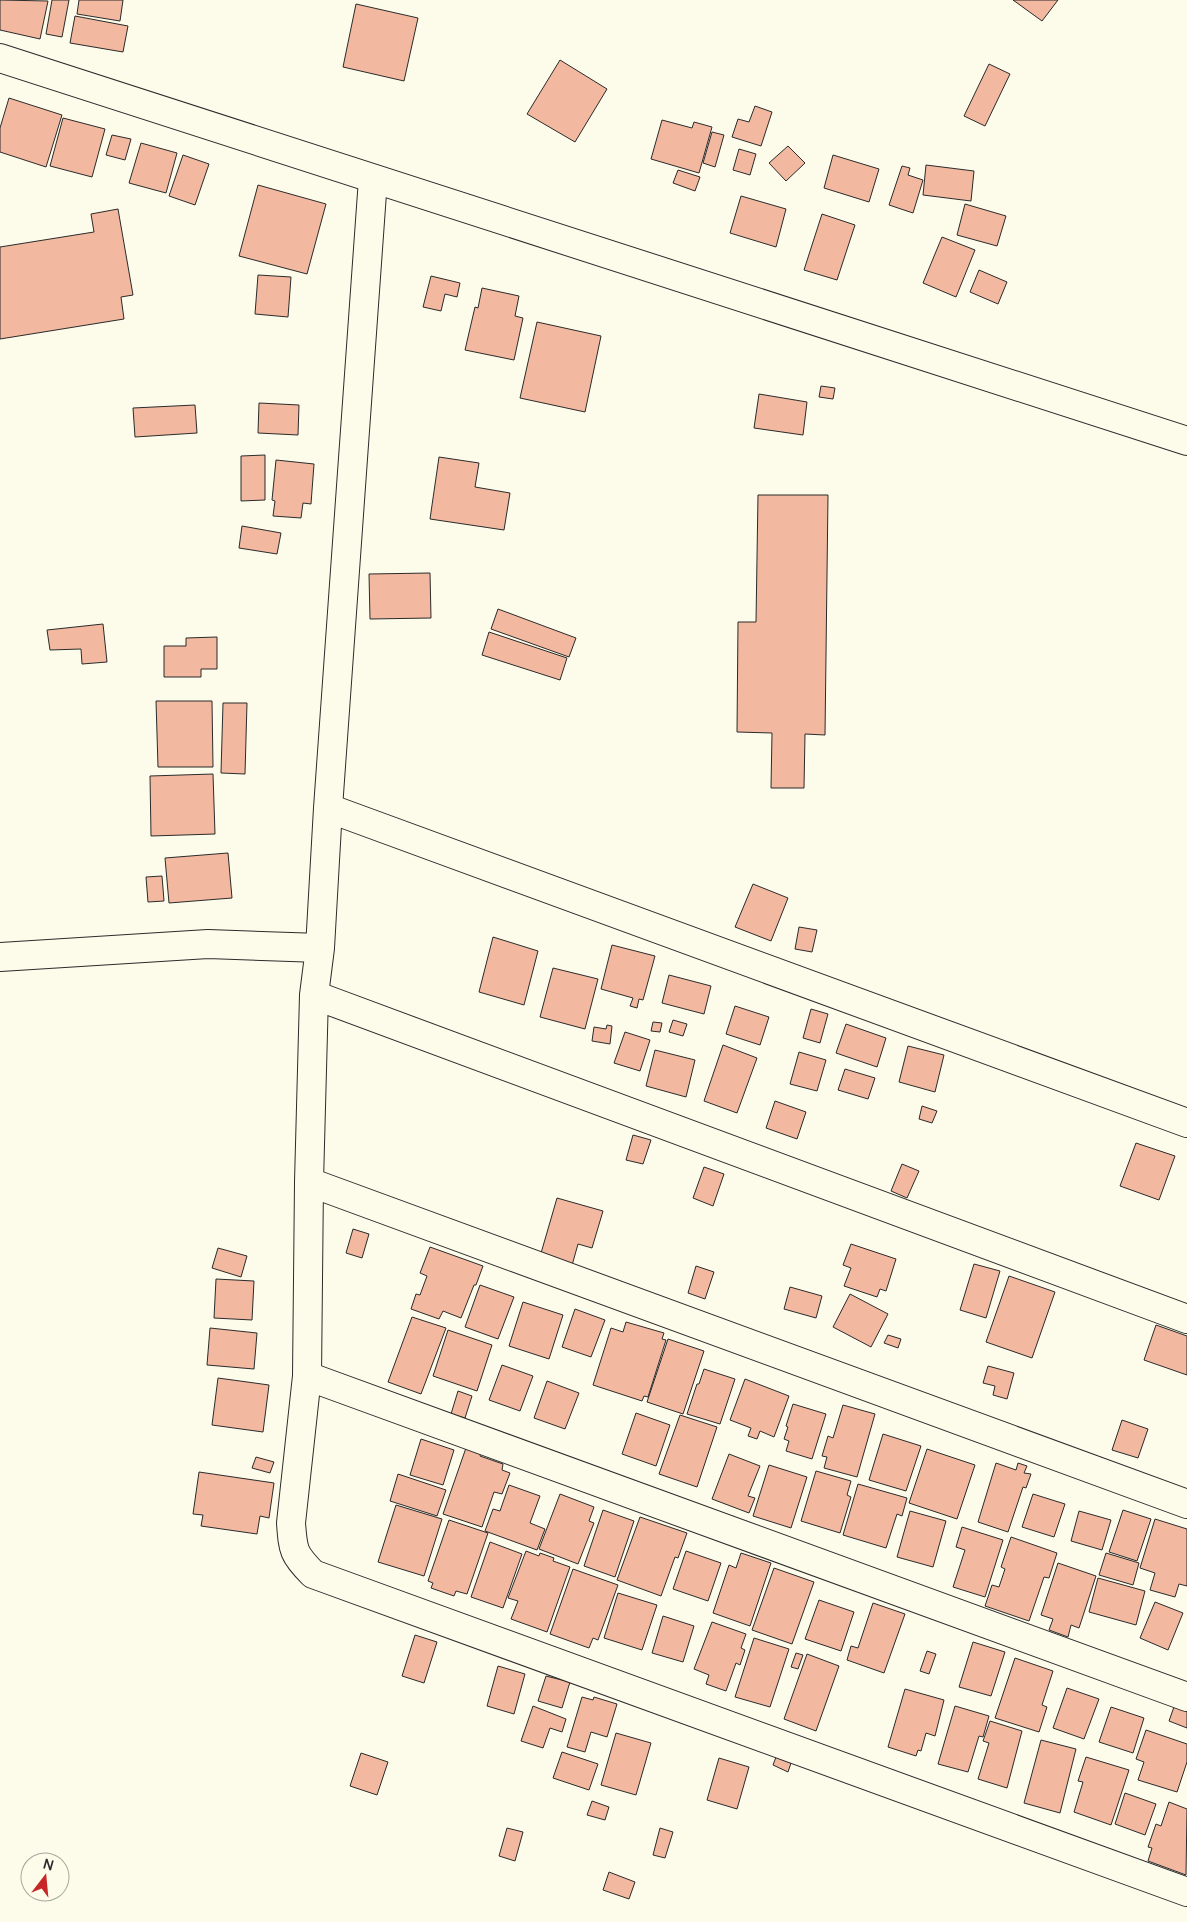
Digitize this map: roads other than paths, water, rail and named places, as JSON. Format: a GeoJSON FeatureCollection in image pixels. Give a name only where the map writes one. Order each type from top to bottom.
{"type":"FeatureCollection","features":[{"type":"Feature","properties":{"kind":"street"},"geometry":{"type":"LineString","coordinates":[[0,58],[1187,441]]}},
{"type":"Feature","properties":{"kind":"street"},"geometry":{"type":"LineString","coordinates":[[373,179],[328,808],[320,948],[314,995],[309,1182],[307,1376],[291,1523],[293,1545],[299,1560],[314,1574],[1187,1892]]}},
{"type":"Feature","properties":{"kind":"street"},"geometry":{"type":"LineString","coordinates":[[328,808],[1187,1123]]}},
{"type":"Feature","properties":{"kind":"street"},"geometry":{"type":"LineString","coordinates":[[0,957],[208,944],[320,948]]}},
{"type":"Feature","properties":{"kind":"street"},"geometry":{"type":"LineString","coordinates":[[314,995],[1187,1319]]}},
{"type":"Feature","properties":{"kind":"street"},"geometry":{"type":"LineString","coordinates":[[309,1182],[1187,1504]]}},
{"type":"Feature","properties":{"kind":"street"},"geometry":{"type":"LineString","coordinates":[[307,1376],[1187,1697]]}}]}
